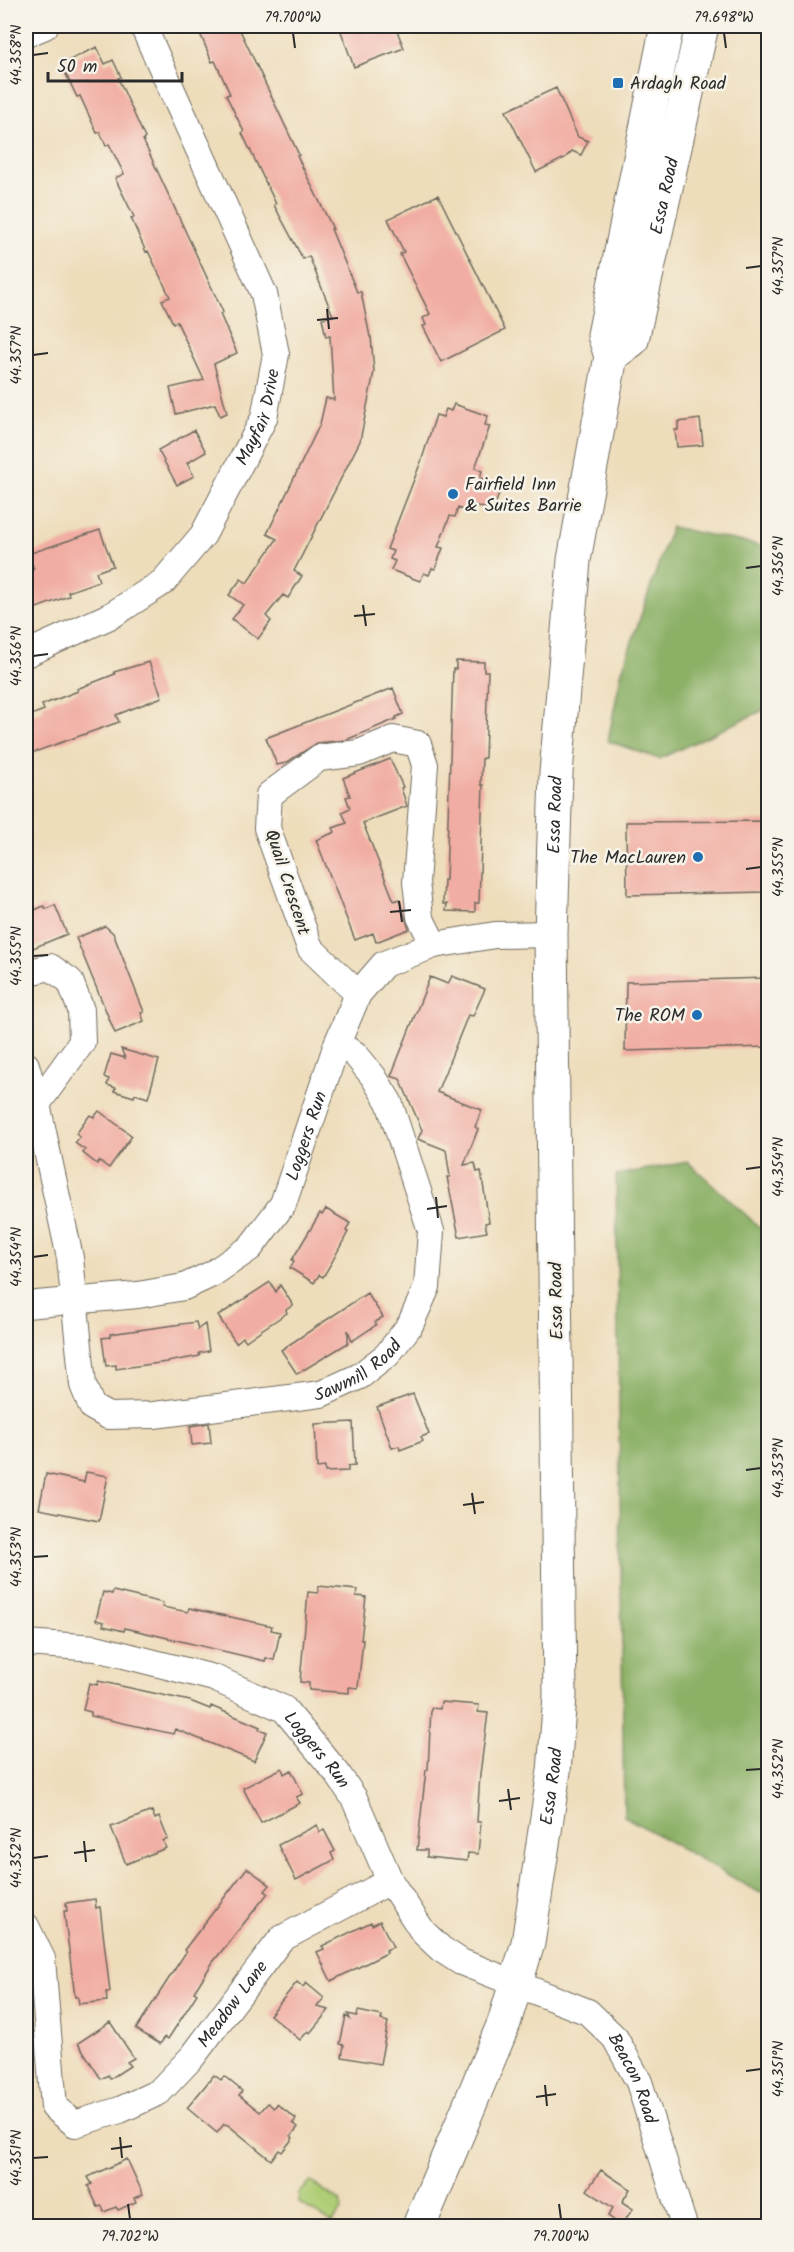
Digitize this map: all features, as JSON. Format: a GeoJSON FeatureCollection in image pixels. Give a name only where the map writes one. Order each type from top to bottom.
{"type":"FeatureCollection","features":[{"type":"Feature","properties":{"kind":"main road","name":"Essa Road"},"geometry":{"type":"LineString","coordinates":[[419,2226],[504,2023],[517,1984],[528,1943],[552,1782],[560,1696],[551,934],[556,773],[574,560],[611,356],[604,335],[667,26]]}},
{"type":"Feature","properties":{"kind":"main road","name":"Essa Road"},"geometry":{"type":"LineString","coordinates":[[611,356],[632,340],[702,26]]}},
{"type":"Feature","properties":{"kind":"street"},"geometry":{"type":"LineString","coordinates":[[26,34],[45,26]]}},
{"type":"Feature","properties":{"kind":"street","name":"Mayfair Drive"},"geometry":{"type":"LineString","coordinates":[[26,654],[112,615],[163,582],[203,535],[264,418],[276,354],[264,294],[143,26]]}},
{"type":"Feature","properties":{"kind":"street","name":"Quail Crescent"},"geometry":{"type":"LineString","coordinates":[[358,994],[310,948],[267,828],[269,795],[319,758],[359,753],[393,739],[418,744],[425,765],[416,882],[420,917],[434,945]]}},
{"type":"Feature","properties":{"kind":"street","name":"Loggers Run"},"geometry":{"type":"LineString","coordinates":[[26,1305],[138,1295],[184,1287],[212,1274],[250,1248],[283,1204],[337,1044],[358,994],[384,964],[434,945],[495,935],[551,934]]}},
{"type":"Feature","properties":{"kind":"street"},"geometry":{"type":"LineString","coordinates":[[26,973],[50,967],[70,981],[81,1010],[82,1042],[37,1104]]}},
{"type":"Feature","properties":{"kind":"street","name":"Sawmill Road"},"geometry":{"type":"LineString","coordinates":[[26,1065],[37,1104],[70,1258],[82,1385],[92,1407],[108,1416],[154,1414],[321,1394],[360,1376],[387,1355],[410,1325],[427,1287],[431,1231],[389,1102],[373,1076],[355,1054],[337,1044]]}},
{"type":"Feature","properties":{"kind":"street","name":"Loggers Run"},"geometry":{"type":"LineString","coordinates":[[26,1643],[96,1648],[214,1678],[284,1709],[337,1773],[354,1798],[390,1881],[423,1932],[441,1949],[461,1962],[517,1984]]}},
{"type":"Feature","properties":{"kind":"street","name":"Meadow Lane"},"geometry":{"type":"LineString","coordinates":[[26,1926],[42,1959],[54,2107],[75,2124],[120,2110],[159,2092],[193,2056],[280,1939],[390,1881]]}},
{"type":"Feature","properties":{"kind":"street","name":"Beacon Road"},"geometry":{"type":"LineString","coordinates":[[517,1984],[588,2012],[615,2038],[639,2082],[684,2226]]}},
{"type":"Feature","properties":{"kind":"green space"},"geometry":{"type":"Polygon","coordinates":[[[671,527],[768,547],[768,708],[659,759],[608,741],[621,674],[671,527]]]}},
{"type":"Feature","properties":{"kind":"green space"},"geometry":{"type":"Polygon","coordinates":[[[688,1162],[768,1235],[768,1890],[760,1893],[624,1816],[616,1175],[688,1162]]]}},
{"type":"Feature","properties":{"kind":"green space"},"geometry":{"type":"Polygon","coordinates":[[[311,2182],[340,2201],[342,2210],[332,2223],[299,2203],[299,2193],[311,2182]]]}},
{"type":"Feature","properties":{"kind":"building"},"geometry":{"type":"Polygon","coordinates":[[[197,26],[238,26],[333,229],[331,229],[357,292],[361,292],[371,337],[374,372],[360,441],[294,571],[302,576],[288,598],[283,595],[266,616],[271,621],[258,639],[232,619],[243,605],[229,595],[241,579],[247,583],[277,539],[267,534],[320,424],[326,398],[334,400],[330,336],[326,337],[322,318],[333,316],[309,256],[303,259],[274,205],[276,204],[226,95],[230,94],[215,61],[212,62],[197,26]]]}},
{"type":"Feature","properties":{"kind":"building"},"geometry":{"type":"Polygon","coordinates":[[[339,26],[395,26],[404,48],[354,67],[339,26]]]}},
{"type":"Feature","properties":{"kind":"building"},"geometry":{"type":"Polygon","coordinates":[[[97,47],[105,64],[113,60],[121,77],[118,78],[145,138],[143,140],[223,312],[220,314],[237,353],[214,364],[227,413],[220,416],[215,404],[176,414],[170,388],[204,380],[177,322],[173,323],[162,300],[170,297],[148,251],[146,252],[131,218],[134,217],[115,178],[124,174],[109,144],[106,146],[100,132],[97,133],[80,96],[77,97],[61,64],[97,47]]]}},
{"type":"Feature","properties":{"kind":"building"},"geometry":{"type":"Polygon","coordinates":[[[556,88],[578,137],[588,141],[581,155],[572,151],[565,158],[536,172],[506,111],[556,88]]]}},
{"type":"Feature","properties":{"kind":"building"},"geometry":{"type":"Polygon","coordinates":[[[438,195],[505,330],[441,362],[423,326],[426,325],[423,318],[430,314],[400,254],[404,252],[388,219],[438,195]]]}},
{"type":"Feature","properties":{"kind":"building","name":"Fairfield Inn & Suites Barrie"},"geometry":{"type":"Polygon","coordinates":[[[454,404],[488,416],[485,425],[490,426],[475,468],[482,471],[480,478],[502,485],[493,511],[471,504],[468,512],[458,508],[455,517],[450,516],[438,547],[443,548],[435,569],[432,568],[429,575],[424,573],[420,581],[391,570],[395,561],[390,559],[393,551],[387,549],[422,459],[436,415],[443,417],[446,409],[451,411],[454,404]]]}},
{"type":"Feature","properties":{"kind":"building"},"geometry":{"type":"Polygon","coordinates":[[[700,419],[703,445],[677,447],[675,430],[678,430],[678,422],[700,419]]]}},
{"type":"Feature","properties":{"kind":"building"},"geometry":{"type":"Polygon","coordinates":[[[194,430],[206,452],[187,463],[194,476],[177,485],[158,450],[194,430]]]}},
{"type":"Feature","properties":{"kind":"building"},"geometry":{"type":"Polygon","coordinates":[[[100,530],[113,566],[96,572],[99,581],[68,592],[69,596],[26,612],[26,572],[34,569],[28,554],[100,530]]]}},
{"type":"Feature","properties":{"kind":"building"},"geometry":{"type":"Polygon","coordinates":[[[456,661],[484,662],[484,671],[488,671],[485,758],[482,758],[479,903],[475,903],[475,912],[446,911],[447,904],[443,904],[444,880],[446,880],[453,669],[456,669],[456,661]]]}},
{"type":"Feature","properties":{"kind":"building"},"geometry":{"type":"Polygon","coordinates":[[[149,662],[162,697],[116,715],[119,722],[26,755],[26,717],[44,710],[42,705],[78,691],[77,689],[115,674],[114,672],[149,662]]]}},
{"type":"Feature","properties":{"kind":"building"},"geometry":{"type":"Polygon","coordinates":[[[393,688],[403,714],[396,719],[346,740],[317,743],[286,763],[277,765],[266,738],[393,688]]]}},
{"type":"Feature","properties":{"kind":"building"},"geometry":{"type":"Polygon","coordinates":[[[390,759],[403,787],[401,788],[407,806],[363,823],[394,901],[399,899],[409,929],[376,942],[373,933],[355,940],[316,840],[335,832],[333,828],[347,823],[342,812],[350,808],[346,797],[350,796],[343,778],[390,759]]]}},
{"type":"Feature","properties":{"kind":"building","name":"The MacLauren"},"geometry":{"type":"Polygon","coordinates":[[[768,821],[768,892],[627,895],[626,822],[768,821]]]}},
{"type":"Feature","properties":{"kind":"building"},"geometry":{"type":"Polygon","coordinates":[[[55,905],[67,934],[26,951],[26,917],[31,915],[30,912],[44,906],[46,909],[55,905]]]}},
{"type":"Feature","properties":{"kind":"building"},"geometry":{"type":"Polygon","coordinates":[[[105,926],[113,933],[144,1012],[141,1013],[144,1021],[115,1033],[76,938],[105,926]]]}},
{"type":"Feature","properties":{"kind":"building"},"geometry":{"type":"Polygon","coordinates":[[[452,976],[485,989],[473,1016],[468,1015],[437,1092],[482,1110],[475,1127],[478,1129],[464,1165],[475,1163],[477,1172],[481,1171],[489,1222],[485,1223],[487,1232],[459,1237],[447,1177],[450,1177],[446,1150],[418,1139],[422,1130],[400,1079],[391,1076],[430,977],[448,984],[452,976]]]}},
{"type":"Feature","properties":{"kind":"building","name":"The ROM"},"geometry":{"type":"Polygon","coordinates":[[[768,978],[768,1047],[625,1051],[626,982],[768,978]]]}},
{"type":"Feature","properties":{"kind":"building"},"geometry":{"type":"Polygon","coordinates":[[[121,1049],[159,1060],[148,1098],[135,1094],[134,1097],[114,1091],[116,1088],[107,1085],[109,1079],[104,1077],[111,1054],[125,1058],[121,1049]]]}},
{"type":"Feature","properties":{"kind":"building"},"geometry":{"type":"Polygon","coordinates":[[[99,1111],[132,1136],[109,1168],[99,1161],[97,1164],[83,1153],[85,1150],[75,1143],[80,1137],[76,1134],[90,1115],[94,1117],[99,1111]]]}},
{"type":"Feature","properties":{"kind":"building"},"geometry":{"type":"Polygon","coordinates":[[[326,1209],[350,1223],[346,1231],[348,1232],[323,1277],[319,1275],[314,1283],[290,1268],[294,1261],[292,1260],[320,1213],[322,1215],[326,1209]]]}},
{"type":"Feature","properties":{"kind":"building"},"geometry":{"type":"Polygon","coordinates":[[[270,1282],[276,1292],[280,1285],[293,1305],[286,1310],[287,1313],[246,1341],[243,1337],[236,1343],[218,1316],[270,1282]]]}},
{"type":"Feature","properties":{"kind":"building"},"geometry":{"type":"Polygon","coordinates":[[[367,1293],[383,1317],[375,1322],[376,1325],[352,1341],[348,1330],[348,1343],[297,1374],[281,1350],[367,1293]]]}},
{"type":"Feature","properties":{"kind":"building"},"geometry":{"type":"Polygon","coordinates":[[[196,1322],[198,1329],[205,1324],[209,1351],[199,1353],[200,1356],[116,1369],[116,1365],[106,1366],[102,1338],[110,1337],[110,1334],[196,1322]]]}},
{"type":"Feature","properties":{"kind":"building"},"geometry":{"type":"Polygon","coordinates":[[[413,1394],[429,1434],[421,1437],[423,1441],[400,1450],[399,1446],[392,1448],[377,1407],[413,1394]]]}},
{"type":"Feature","properties":{"kind":"building"},"geometry":{"type":"Polygon","coordinates":[[[353,1422],[355,1465],[348,1466],[348,1471],[325,1472],[325,1467],[317,1468],[315,1424],[353,1422]]]}},
{"type":"Feature","properties":{"kind":"building"},"geometry":{"type":"Polygon","coordinates":[[[209,1423],[211,1443],[192,1445],[190,1426],[209,1423]]]}},
{"type":"Feature","properties":{"kind":"building"},"geometry":{"type":"Polygon","coordinates":[[[86,1472],[108,1476],[99,1521],[39,1509],[46,1474],[84,1482],[86,1472]]]}},
{"type":"Feature","properties":{"kind":"building"},"geometry":{"type":"Polygon","coordinates":[[[318,1586],[357,1590],[356,1596],[366,1597],[358,1688],[349,1687],[349,1693],[309,1690],[309,1683],[300,1682],[308,1592],[318,1593],[318,1586]]]}},
{"type":"Feature","properties":{"kind":"building"},"geometry":{"type":"Polygon","coordinates":[[[113,1591],[163,1603],[162,1607],[188,1612],[189,1608],[272,1626],[271,1630],[280,1632],[274,1660],[266,1658],[265,1661],[125,1628],[124,1631],[103,1626],[104,1622],[96,1620],[103,1592],[112,1594],[113,1591]]]}},
{"type":"Feature","properties":{"kind":"building"},"geometry":{"type":"Polygon","coordinates":[[[98,1681],[190,1701],[210,1709],[211,1706],[267,1732],[254,1761],[175,1729],[173,1734],[91,1716],[91,1712],[83,1710],[89,1683],[97,1685],[98,1681]]]}},
{"type":"Feature","properties":{"kind":"building"},"geometry":{"type":"Polygon","coordinates":[[[441,1702],[479,1705],[478,1712],[488,1713],[480,1774],[477,1822],[481,1822],[478,1854],[468,1853],[467,1861],[427,1857],[427,1850],[417,1850],[426,1770],[428,1770],[431,1708],[440,1709],[441,1702]]]}},
{"type":"Feature","properties":{"kind":"building"},"geometry":{"type":"Polygon","coordinates":[[[282,1768],[284,1774],[291,1770],[303,1794],[296,1797],[300,1803],[261,1823],[243,1788],[282,1768]]]}},
{"type":"Feature","properties":{"kind":"building"},"geometry":{"type":"Polygon","coordinates":[[[152,1811],[155,1819],[159,1817],[168,1839],[163,1841],[166,1848],[126,1864],[111,1827],[152,1811]]]}},
{"type":"Feature","properties":{"kind":"building"},"geometry":{"type":"Polygon","coordinates":[[[317,1825],[320,1832],[324,1830],[335,1851],[331,1853],[334,1860],[296,1880],[278,1845],[317,1825]]]}},
{"type":"Feature","properties":{"kind":"building"},"geometry":{"type":"Polygon","coordinates":[[[247,1868],[270,1885],[265,1891],[268,1893],[213,1962],[194,1992],[197,1994],[179,2022],[168,2039],[165,2037],[160,2044],[136,2029],[186,1952],[184,1950],[247,1868]]]}},
{"type":"Feature","properties":{"kind":"building"},"geometry":{"type":"Polygon","coordinates":[[[95,1899],[96,1908],[100,1907],[110,1992],[106,1992],[107,2001],[79,2004],[78,1997],[75,1997],[64,1911],[67,1911],[66,1903],[95,1899]]]}},
{"type":"Feature","properties":{"kind":"building"},"geometry":{"type":"Polygon","coordinates":[[[380,1921],[393,1947],[386,1950],[387,1953],[331,1981],[317,1952],[324,1949],[322,1946],[371,1922],[372,1925],[380,1921]]]}},
{"type":"Feature","properties":{"kind":"building"},"geometry":{"type":"Polygon","coordinates":[[[297,1982],[303,1987],[306,1983],[324,1998],[317,2007],[329,2010],[310,2033],[308,2031],[300,2040],[270,2015],[297,1982]]]}},
{"type":"Feature","properties":{"kind":"building"},"geometry":{"type":"Polygon","coordinates":[[[358,2011],[382,2016],[381,2020],[388,2022],[380,2064],[342,2057],[344,2045],[340,2044],[346,2016],[350,2019],[348,2014],[357,2016],[358,2011]]]}},
{"type":"Feature","properties":{"kind":"building"},"geometry":{"type":"Polygon","coordinates":[[[110,2022],[134,2058],[127,2062],[130,2066],[110,2079],[108,2075],[101,2079],[78,2043],[110,2022]]]}},
{"type":"Feature","properties":{"kind":"building"},"geometry":{"type":"Polygon","coordinates":[[[214,2075],[221,2080],[224,2076],[242,2091],[239,2095],[260,2112],[268,2103],[274,2108],[277,2104],[296,2119],[293,2123],[298,2127],[282,2152],[279,2150],[271,2160],[228,2125],[224,2124],[217,2133],[187,2108],[214,2075]]]}},
{"type":"Feature","properties":{"kind":"building"},"geometry":{"type":"Polygon","coordinates":[[[127,2159],[143,2194],[134,2198],[136,2202],[118,2210],[116,2207],[104,2212],[102,2206],[98,2207],[88,2186],[92,2184],[88,2177],[127,2159]]]}},
{"type":"Feature","properties":{"kind":"building"},"geometry":{"type":"Polygon","coordinates":[[[601,2170],[630,2189],[622,2202],[633,2209],[621,2225],[608,2216],[613,2208],[587,2190],[601,2170]]]}},
{"type":"Feature","properties":{"kind":"place","name":"Ardagh Road"},"geometry":{"type":"Point","coordinates":[618,83]}},
{"type":"Feature","properties":{"kind":"place","name":"Fairfield Inn & Suites Barrie"},"geometry":{"type":"Point","coordinates":[453,494]}},
{"type":"Feature","properties":{"kind":"place","name":"The MacLauren"},"geometry":{"type":"Point","coordinates":[698,857]}},
{"type":"Feature","properties":{"kind":"place","name":"The ROM"},"geometry":{"type":"Point","coordinates":[697,1015]}}]}
